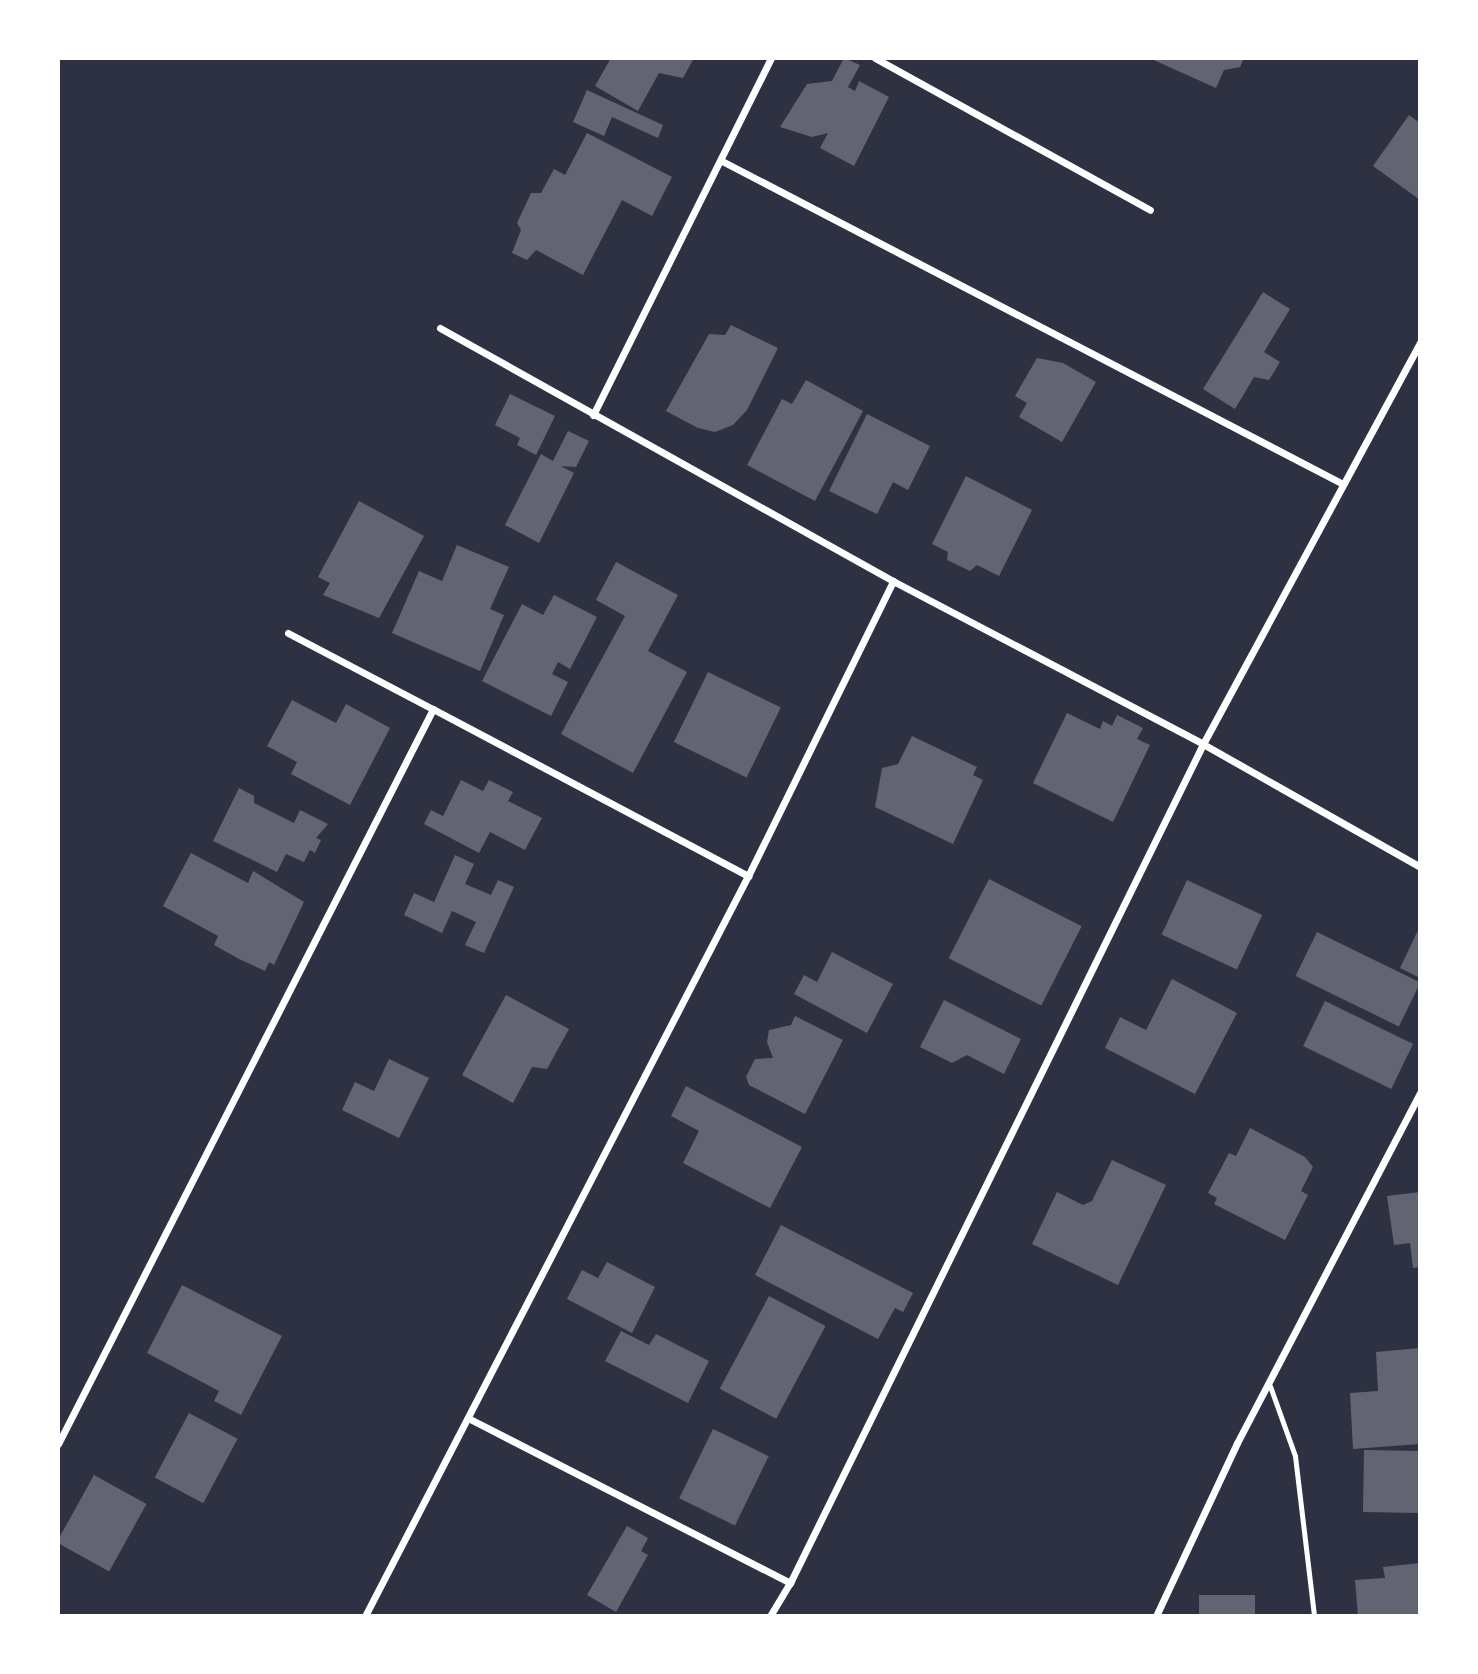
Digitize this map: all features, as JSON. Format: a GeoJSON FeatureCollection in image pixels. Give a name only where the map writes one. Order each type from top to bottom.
{"type":"FeatureCollection","features":[{"type":"Feature","properties":{"kind":"street"},"geometry":{"type":"LineString","coordinates":[[593,415],[722,161],[771,58]]}},
{"type":"Feature","properties":{"kind":"street"},"geometry":{"type":"LineString","coordinates":[[875,58],[1150,210]]}},
{"type":"Feature","properties":{"kind":"street"},"geometry":{"type":"LineString","coordinates":[[722,161],[1343,484]]}},
{"type":"Feature","properties":{"kind":"street"},"geometry":{"type":"LineString","coordinates":[[440,328],[893,582],[1203,744],[1420,867]]}},
{"type":"Feature","properties":{"kind":"street"},"geometry":{"type":"LineString","coordinates":[[770,1616],[790,1583],[1203,744],[1420,342]]}},
{"type":"Feature","properties":{"kind":"street"},"geometry":{"type":"LineString","coordinates":[[365,1616],[748,876],[893,582]]}},
{"type":"Feature","properties":{"kind":"street"},"geometry":{"type":"LineString","coordinates":[[288,633],[748,876]]}},
{"type":"Feature","properties":{"kind":"street"},"geometry":{"type":"LineString","coordinates":[[58,1444],[433,709]]}},
{"type":"Feature","properties":{"kind":"street"},"geometry":{"type":"LineString","coordinates":[[1156,1616],[1237,1443],[1270,1386],[1420,1093]]}},
{"type":"Feature","properties":{"kind":"street"},"geometry":{"type":"LineString","coordinates":[[468,1418],[790,1583]]}},
{"type":"Feature","properties":{"kind":"lane"},"geometry":{"type":"LineString","coordinates":[[1270,1386],[1295,1456],[1314,1616]]}},
{"type":"Feature","properties":{"kind":"building"},"geometry":{"type":"Polygon","coordinates":[[[611,58],[694,58],[683,78],[659,73],[638,111],[595,86],[611,58]]]}},
{"type":"Feature","properties":{"kind":"building"},"geometry":{"type":"Polygon","coordinates":[[[844,58],[860,65],[848,87],[855,91],[859,81],[889,97],[854,166],[820,148],[828,133],[812,137],[780,127],[807,84],[832,81],[844,58]]]}},
{"type":"Feature","properties":{"kind":"building"},"geometry":{"type":"Polygon","coordinates":[[[1149,58],[1244,58],[1240,67],[1224,70],[1216,88],[1149,58]]]}},
{"type":"Feature","properties":{"kind":"building"},"geometry":{"type":"Polygon","coordinates":[[[587,90],[663,125],[658,138],[612,117],[604,136],[573,122],[587,90]]]}},
{"type":"Feature","properties":{"kind":"building"},"geometry":{"type":"Polygon","coordinates":[[[1409,115],[1420,123],[1420,200],[1373,166],[1409,115]]]}},
{"type":"Feature","properties":{"kind":"building"},"geometry":{"type":"Polygon","coordinates":[[[587,133],[672,177],[652,216],[622,200],[583,275],[536,250],[527,260],[512,253],[521,230],[517,223],[531,193],[541,193],[554,169],[565,175],[587,133]]]}},
{"type":"Feature","properties":{"kind":"building"},"geometry":{"type":"Polygon","coordinates":[[[1263,292],[1290,309],[1264,352],[1280,362],[1269,380],[1254,377],[1235,409],[1203,389],[1263,292]]]}},
{"type":"Feature","properties":{"kind":"building"},"geometry":{"type":"Polygon","coordinates":[[[731,325],[778,348],[747,410],[733,425],[715,432],[698,428],[666,411],[709,334],[725,335],[731,325]]]}},
{"type":"Feature","properties":{"kind":"building"},"geometry":{"type":"Polygon","coordinates":[[[1037,358],[1063,363],[1096,382],[1062,442],[1019,417],[1027,403],[1015,396],[1037,358]]]}},
{"type":"Feature","properties":{"kind":"building"},"geometry":{"type":"Polygon","coordinates":[[[806,380],[863,411],[815,501],[747,465],[782,399],[792,404],[806,380]]]}},
{"type":"Feature","properties":{"kind":"building"},"geometry":{"type":"Polygon","coordinates":[[[510,394],[555,416],[536,455],[517,445],[520,438],[495,425],[510,394]]]}},
{"type":"Feature","properties":{"kind":"building"},"geometry":{"type":"Polygon","coordinates":[[[867,414],[930,446],[908,490],[893,482],[877,514],[829,491],[867,414]]]}},
{"type":"Feature","properties":{"kind":"building"},"geometry":{"type":"Polygon","coordinates":[[[568,431],[589,441],[576,467],[561,466],[574,473],[539,543],[505,525],[541,454],[553,461],[568,431]]]}},
{"type":"Feature","properties":{"kind":"building"},"geometry":{"type":"Polygon","coordinates":[[[966,476],[1032,510],[999,576],[977,565],[970,571],[947,560],[948,552],[932,544],[966,476]]]}},
{"type":"Feature","properties":{"kind":"building"},"geometry":{"type":"Polygon","coordinates":[[[359,501],[424,536],[379,618],[323,595],[330,583],[318,577],[359,501]]]}},
{"type":"Feature","properties":{"kind":"building"},"geometry":{"type":"Polygon","coordinates":[[[457,545],[509,567],[490,609],[504,615],[480,671],[392,633],[419,571],[442,581],[457,545]]]}},
{"type":"Feature","properties":{"kind":"building"},"geometry":{"type":"Polygon","coordinates":[[[616,562],[678,595],[648,651],[687,672],[633,773],[561,734],[625,616],[596,600],[616,562]]]}},
{"type":"Feature","properties":{"kind":"building"},"geometry":{"type":"Polygon","coordinates":[[[554,595],[597,617],[570,669],[558,662],[552,674],[568,682],[551,716],[482,681],[522,604],[543,615],[554,595]]]}},
{"type":"Feature","properties":{"kind":"building"},"geometry":{"type":"Polygon","coordinates":[[[708,672],[781,708],[747,778],[674,742],[708,672]]]}},
{"type":"Feature","properties":{"kind":"building"},"geometry":{"type":"Polygon","coordinates":[[[292,700],[336,723],[346,704],[390,728],[350,805],[291,774],[297,762],[267,746],[292,700]]]}},
{"type":"Feature","properties":{"kind":"building"},"geometry":{"type":"Polygon","coordinates":[[[1067,713],[1100,729],[1103,721],[1112,726],[1117,715],[1143,728],[1137,739],[1150,745],[1113,822],[1033,783],[1067,713]]]}},
{"type":"Feature","properties":{"kind":"building"},"geometry":{"type":"Polygon","coordinates":[[[912,736],[977,767],[973,775],[983,780],[953,844],[875,807],[882,768],[898,764],[912,736]]]}},
{"type":"Feature","properties":{"kind":"building"},"geometry":{"type":"Polygon","coordinates":[[[461,780],[483,791],[489,780],[513,792],[508,801],[542,818],[525,850],[490,832],[479,853],[424,824],[431,810],[443,816],[461,780]]]}},
{"type":"Feature","properties":{"kind":"building"},"geometry":{"type":"Polygon","coordinates":[[[239,788],[254,796],[254,803],[294,823],[300,810],[328,824],[316,838],[321,840],[315,853],[310,850],[304,862],[286,854],[277,872],[213,841],[239,788]]]}},
{"type":"Feature","properties":{"kind":"building"},"geometry":{"type":"Polygon","coordinates":[[[191,853],[248,883],[253,871],[304,902],[274,965],[269,962],[265,971],[239,959],[214,945],[218,936],[163,906],[191,853]]]}},
{"type":"Feature","properties":{"kind":"building"},"geometry":{"type":"Polygon","coordinates":[[[455,855],[474,864],[465,884],[491,895],[498,880],[514,887],[484,953],[465,945],[476,922],[452,911],[442,933],[404,915],[414,893],[434,902],[455,855]]]}},
{"type":"Feature","properties":{"kind":"building"},"geometry":{"type":"Polygon","coordinates":[[[989,879],[1082,926],[1041,1006],[949,958],[989,879]]]}},
{"type":"Feature","properties":{"kind":"building"},"geometry":{"type":"Polygon","coordinates":[[[1187,880],[1262,915],[1237,969],[1162,934],[1187,880]]]}},
{"type":"Feature","properties":{"kind":"building"},"geometry":{"type":"Polygon","coordinates":[[[1420,926],[1420,978],[1400,968],[1420,926]]]}},
{"type":"Feature","properties":{"kind":"building"},"geometry":{"type":"Polygon","coordinates":[[[1317,932],[1420,982],[1399,1026],[1296,976],[1317,932]]]}},
{"type":"Feature","properties":{"kind":"building"},"geometry":{"type":"Polygon","coordinates":[[[832,952],[893,984],[867,1033],[794,994],[804,975],[817,982],[832,952]]]}},
{"type":"Feature","properties":{"kind":"building"},"geometry":{"type":"Polygon","coordinates":[[[1172,979],[1237,1013],[1195,1094],[1105,1048],[1120,1017],[1146,1030],[1172,979]]]}},
{"type":"Feature","properties":{"kind":"building"},"geometry":{"type":"Polygon","coordinates":[[[506,995],[569,1029],[547,1069],[532,1067],[513,1103],[462,1075],[506,995]]]}},
{"type":"Feature","properties":{"kind":"building"},"geometry":{"type":"Polygon","coordinates":[[[944,1000],[1021,1039],[1004,1074],[967,1055],[952,1063],[920,1047],[944,1000]]]}},
{"type":"Feature","properties":{"kind":"building"},"geometry":{"type":"Polygon","coordinates":[[[1325,1001],[1413,1044],[1391,1089],[1303,1046],[1325,1001]]]}},
{"type":"Feature","properties":{"kind":"building"},"geometry":{"type":"Polygon","coordinates":[[[795,1016],[843,1040],[805,1114],[749,1085],[746,1077],[755,1059],[773,1058],[767,1042],[769,1030],[791,1025],[795,1016]]]}},
{"type":"Feature","properties":{"kind":"building"},"geometry":{"type":"Polygon","coordinates":[[[389,1059],[429,1078],[399,1138],[342,1110],[355,1082],[374,1091],[389,1059]]]}},
{"type":"Feature","properties":{"kind":"building"},"geometry":{"type":"Polygon","coordinates":[[[686,1086],[802,1147],[770,1208],[683,1163],[699,1131],[671,1116],[686,1086]]]}},
{"type":"Feature","properties":{"kind":"building"},"geometry":{"type":"Polygon","coordinates":[[[1250,1128],[1305,1157],[1313,1167],[1301,1191],[1308,1195],[1285,1240],[1214,1204],[1217,1198],[1208,1193],[1229,1153],[1236,1156],[1250,1128]]]}},
{"type":"Feature","properties":{"kind":"building"},"geometry":{"type":"Polygon","coordinates":[[[1112,1160],[1166,1185],[1118,1285],[1032,1244],[1057,1192],[1083,1205],[1092,1201],[1112,1160]]]}},
{"type":"Feature","properties":{"kind":"building"},"geometry":{"type":"Polygon","coordinates":[[[1420,1192],[1420,1267],[1413,1268],[1410,1243],[1394,1245],[1387,1196],[1420,1192]]]}},
{"type":"Feature","properties":{"kind":"building"},"geometry":{"type":"Polygon","coordinates":[[[781,1225],[913,1293],[903,1312],[895,1308],[878,1339],[755,1275],[781,1225]]]}},
{"type":"Feature","properties":{"kind":"building"},"geometry":{"type":"Polygon","coordinates":[[[607,1262],[655,1287],[632,1333],[567,1299],[582,1270],[598,1278],[607,1262]]]}},
{"type":"Feature","properties":{"kind":"building"},"geometry":{"type":"Polygon","coordinates":[[[182,1285],[282,1336],[241,1415],[214,1401],[219,1391],[147,1353],[182,1285]]]}},
{"type":"Feature","properties":{"kind":"building"},"geometry":{"type":"Polygon","coordinates":[[[769,1296],[826,1326],[776,1419],[720,1389],[769,1296]]]}},
{"type":"Feature","properties":{"kind":"building"},"geometry":{"type":"Polygon","coordinates":[[[621,1331],[649,1345],[656,1334],[709,1361],[688,1403],[605,1361],[621,1331]]]}},
{"type":"Feature","properties":{"kind":"building"},"geometry":{"type":"Polygon","coordinates":[[[1420,1348],[1420,1444],[1353,1449],[1350,1393],[1378,1391],[1376,1352],[1420,1348]]]}},
{"type":"Feature","properties":{"kind":"building"},"geometry":{"type":"Polygon","coordinates":[[[189,1413],[238,1439],[203,1503],[155,1477],[189,1413]]]}},
{"type":"Feature","properties":{"kind":"building"},"geometry":{"type":"Polygon","coordinates":[[[713,1429],[769,1456],[735,1525],[679,1498],[713,1429]]]}},
{"type":"Feature","properties":{"kind":"building"},"geometry":{"type":"Polygon","coordinates":[[[1364,1450],[1420,1451],[1419,1513],[1363,1512],[1364,1450]]]}},
{"type":"Feature","properties":{"kind":"building"},"geometry":{"type":"Polygon","coordinates":[[[94,1475],[146,1504],[109,1571],[58,1543],[94,1475]]]}},
{"type":"Feature","properties":{"kind":"building"},"geometry":{"type":"Polygon","coordinates":[[[627,1526],[648,1538],[641,1551],[648,1555],[616,1612],[587,1595],[627,1526]]]}},
{"type":"Feature","properties":{"kind":"building"},"geometry":{"type":"Polygon","coordinates":[[[1420,1563],[1420,1616],[1358,1616],[1355,1580],[1385,1578],[1383,1567],[1420,1563]]]}},
{"type":"Feature","properties":{"kind":"building"},"geometry":{"type":"Polygon","coordinates":[[[1199,1595],[1255,1595],[1255,1616],[1199,1616],[1199,1595]]]}}]}
